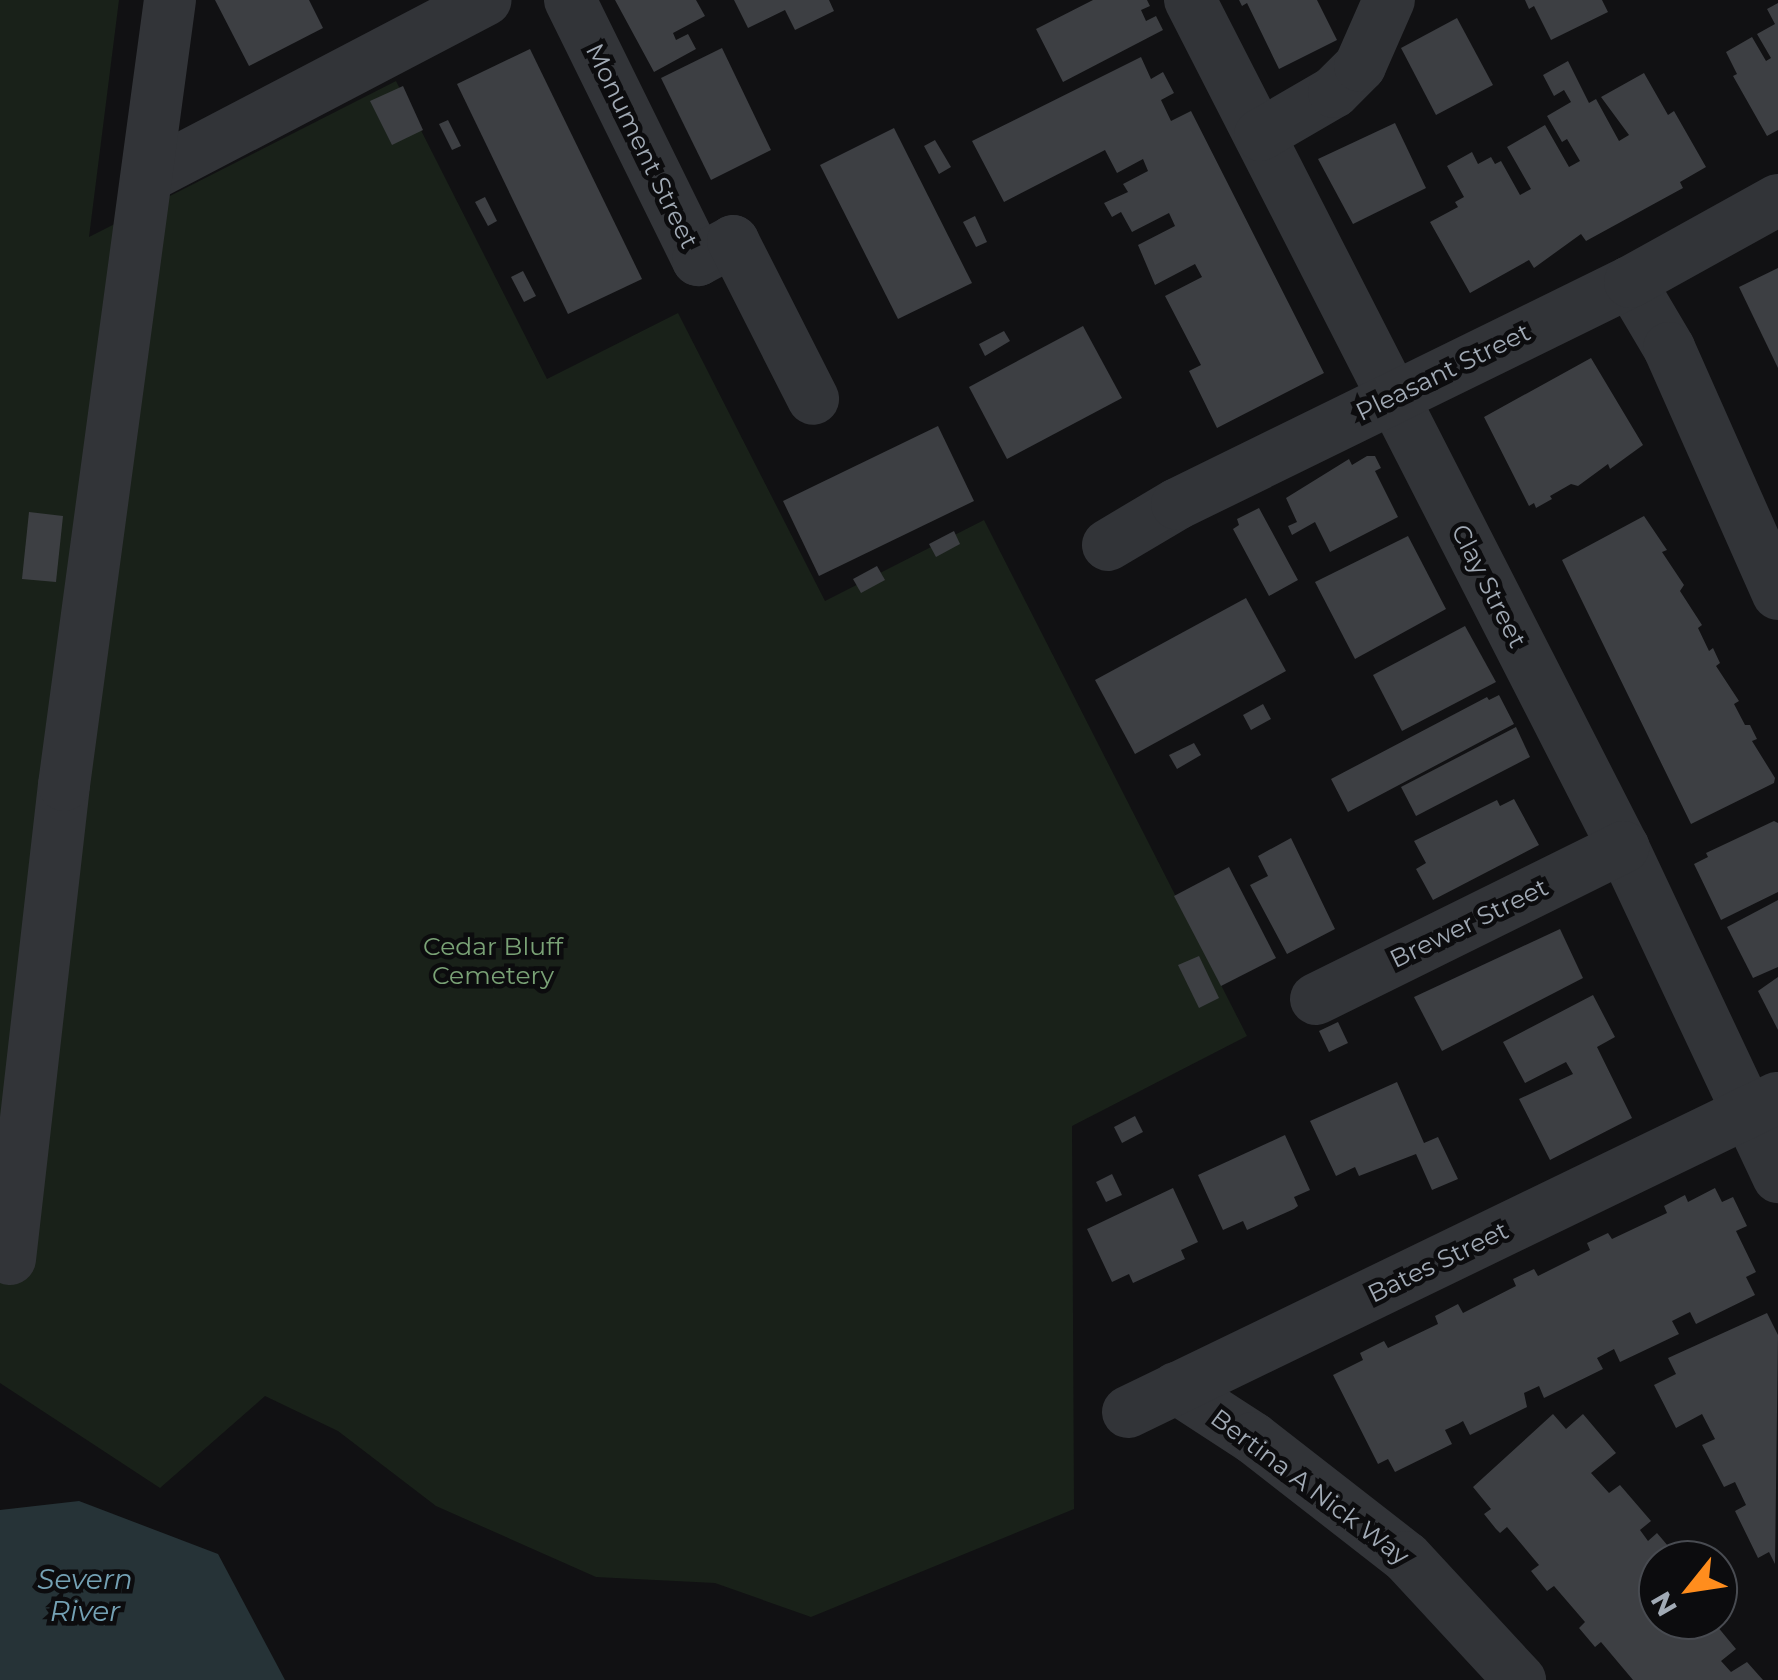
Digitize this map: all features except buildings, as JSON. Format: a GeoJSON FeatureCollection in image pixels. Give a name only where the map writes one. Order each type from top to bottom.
{"type":"FeatureCollection","features":[{"type":"Feature","properties":{"kind":"street"},"geometry":{"type":"LineString","coordinates":[[10,1259],[64,785],[170,0]]}},
{"type":"Feature","properties":{"kind":"street"},"geometry":{"type":"LineString","coordinates":[[147,177],[486,0]]}},
{"type":"Feature","properties":{"kind":"street","name":"Monument Street"},"geometry":{"type":"LineString","coordinates":[[570,0],[698,260],[733,241],[813,399]]}},
{"type":"Feature","properties":{"kind":"street","name":"Clay Street"},"geometry":{"type":"LineString","coordinates":[[1190,0],[1623,847],[1763,1105],[1778,1177]]}},
{"type":"Feature","properties":{"kind":"street"},"geometry":{"type":"LineString","coordinates":[[1260,134],[1334,92],[1360,66],[1389,0]]}},
{"type":"Feature","properties":{"kind":"street","name":"Pleasant Street"},"geometry":{"type":"LineString","coordinates":[[1108,545],[1177,504],[1630,282],[1778,200]]}},
{"type":"Feature","properties":{"kind":"street"},"geometry":{"type":"LineString","coordinates":[[1630,282],[1669,348],[1778,594]]}},
{"type":"Feature","properties":{"kind":"street","name":"Brewer Street"},"geometry":{"type":"LineString","coordinates":[[1316,999],[1623,847]]}},
{"type":"Feature","properties":{"kind":"street","name":"Bates Street"},"geometry":{"type":"LineString","coordinates":[[1128,1412],[1763,1105]]}},
{"type":"Feature","properties":{"kind":"street","name":"Bertina A Nick Way"},"geometry":{"type":"LineString","coordinates":[[1176,1388],[1253,1438],[1406,1557],[1520,1680]]}},
{"type":"Feature","properties":{"kind":"green space","name":"Cedar Bluff Cemetery"},"geometry":{"type":"Polygon","coordinates":[[[0,0],[119,0],[89,237],[396,81],[547,379],[678,313],[825,601],[984,520],[1247,1036],[1072,1126],[1074,1509],[811,1617],[715,1583],[596,1577],[436,1506],[338,1431],[265,1396],[160,1488],[0,1383],[0,0]]]}},
{"type":"Feature","properties":{"kind":"water","name":"Severn River"},"geometry":{"type":"Polygon","coordinates":[[[79,1501],[218,1554],[285,1680],[0,1680],[0,1510],[79,1501]]]}}]}
